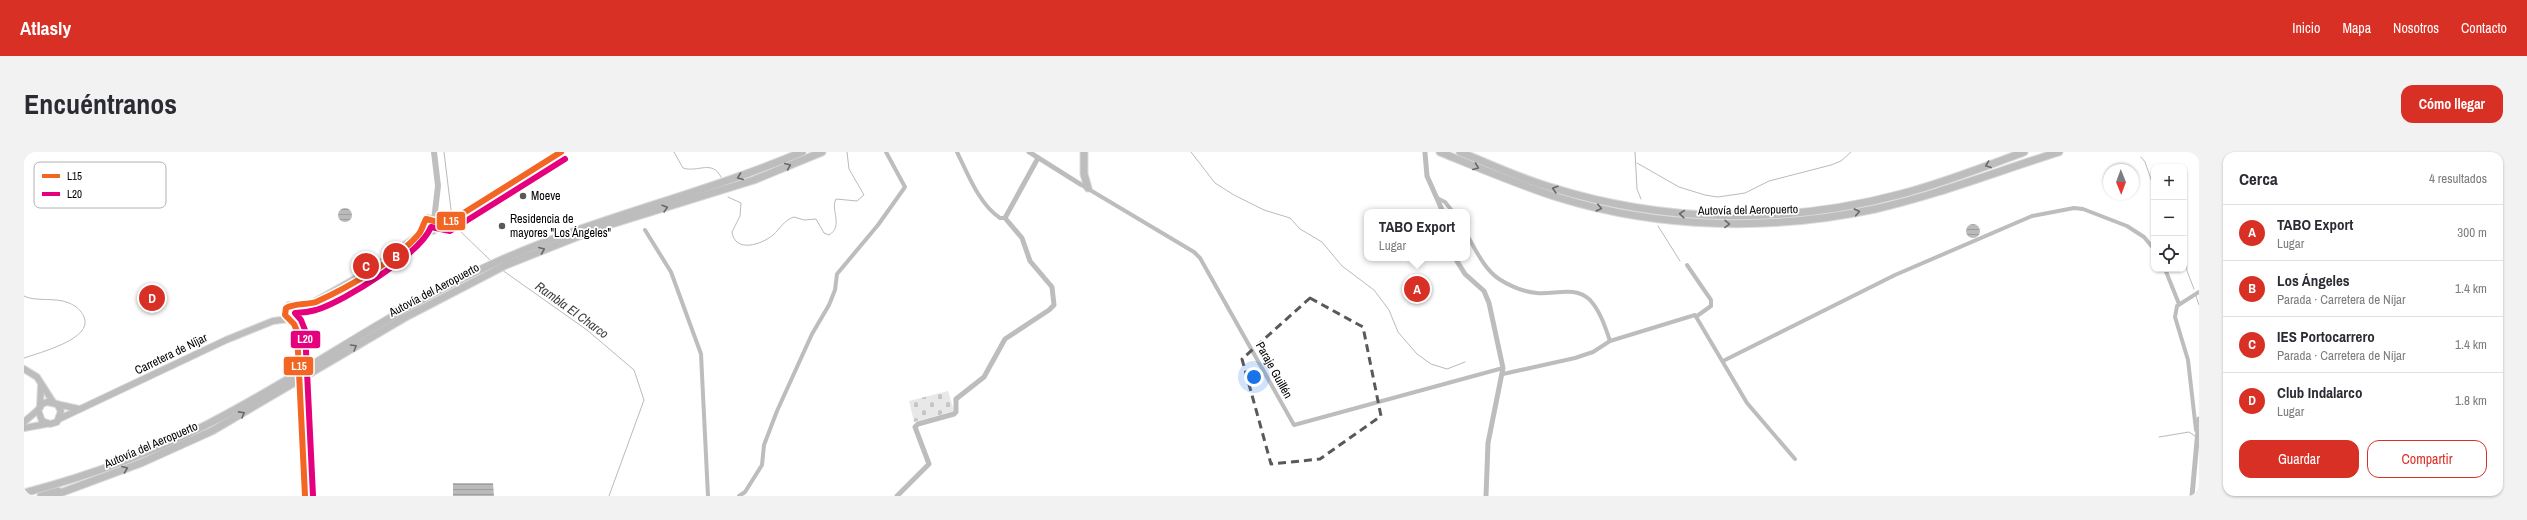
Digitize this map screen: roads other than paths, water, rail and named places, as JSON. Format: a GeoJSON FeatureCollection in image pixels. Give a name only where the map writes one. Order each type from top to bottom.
{"type":"FeatureCollection","features":[{"type":"Feature","properties":{"kind":"highway","name":"Autovía del Aeropuerto"},"geometry":{"type":"LineString","coordinates":[[75,487],[141,463],[212,431],[404,318],[493,271],[504,262],[576,229],[727,181],[802,152]]}},
{"type":"Feature","properties":{"kind":"highway","name":"Autovía del Aeropuerto"},"geometry":{"type":"LineString","coordinates":[[24,493],[60,483],[143,454],[208,424],[248,403],[384,320],[488,266],[504,262],[599,228],[754,180],[822,152]]}},
{"type":"Feature","properties":{"kind":"highway"},"geometry":{"type":"LineString","coordinates":[[1084,152],[1084,174],[1088,188]]}},
{"type":"Feature","properties":{"kind":"highway","name":"Autovía del Aeropuerto"},"geometry":{"type":"LineString","coordinates":[[1440,152],[1532,189],[1580,204],[1651,218],[1736,224],[1805,220],[1876,208],[1919,197],[2059,152]]}},
{"type":"Feature","properties":{"kind":"highway","name":"Autovía del Aeropuerto"},"geometry":{"type":"LineString","coordinates":[[1460,152],[1549,187],[1604,202],[1662,212],[1735,216],[1802,213],[1880,199],[1938,183],[2024,152]]}},
{"type":"Feature","properties":{"kind":"highway"},"geometry":{"type":"LineString","coordinates":[[1080,184],[1084,174]]}},
{"type":"Feature","properties":{"kind":"highway"},"geometry":{"type":"LineString","coordinates":[[40,496],[75,487]]}},
{"type":"Feature","properties":{"kind":"highway"},"geometry":{"type":"LineString","coordinates":[[52,496],[75,487]]}},
{"type":"Feature","properties":{"kind":"main road"},"geometry":{"type":"LineString","coordinates":[[434,152],[438,186],[435,204],[435,229]]}},
{"type":"Feature","properties":{"kind":"main road","name":"Carretera de Níjar"},"geometry":{"type":"LineString","coordinates":[[59,419],[226,340],[273,321],[290,319],[299,315],[311,304],[374,268],[418,235],[446,224],[561,152]]}},
{"type":"Feature","properties":{"kind":"main road"},"geometry":{"type":"LineString","coordinates":[[435,204],[428,218],[446,224]]}},
{"type":"Feature","properties":{"kind":"main road","name":"Carretera de Níjar"},"geometry":{"type":"LineString","coordinates":[[418,235],[428,218]]}},
{"type":"Feature","properties":{"kind":"main road"},"geometry":{"type":"LineString","coordinates":[[423,225],[427,232]]}},
{"type":"Feature","properties":{"kind":"main road","name":"Carretera de Níjar"},"geometry":{"type":"LineString","coordinates":[[273,321],[289,305],[296,306],[311,304]]}},
{"type":"Feature","properties":{"kind":"main road"},"geometry":{"type":"LineString","coordinates":[[296,306],[299,315]]}},
{"type":"Feature","properties":{"kind":"main road"},"geometry":{"type":"LineString","coordinates":[[285,310],[285,315],[290,319]]}},
{"type":"Feature","properties":{"kind":"main road"},"geometry":{"type":"LineString","coordinates":[[24,369],[32,373],[61,411],[59,419],[54,423],[24,428]]}},
{"type":"Feature","properties":{"kind":"main road"},"geometry":{"type":"LineString","coordinates":[[40,385],[40,419],[46,424]]}},
{"type":"Feature","properties":{"kind":"main road"},"geometry":{"type":"LineString","coordinates":[[24,422],[47,402],[79,409]]}},
{"type":"Feature","properties":{"kind":"street"},"geometry":{"type":"LineString","coordinates":[[739,496],[745,492],[762,465],[764,446],[777,411],[812,334],[829,305],[835,290],[837,274],[878,225],[906,187],[886,152]]}},
{"type":"Feature","properties":{"kind":"street"},"geometry":{"type":"LineString","coordinates":[[897,496],[929,464],[916,427],[918,424],[954,414],[956,412],[956,399],[984,377],[1005,339],[1049,310],[1054,305],[1052,286],[1030,261],[1022,238],[1005,218],[1000,218],[994,214],[980,195],[958,152]]}},
{"type":"Feature","properties":{"kind":"street"},"geometry":{"type":"LineString","coordinates":[[1029,152],[1080,184]]}},
{"type":"Feature","properties":{"kind":"street"},"geometry":{"type":"LineString","coordinates":[[1425,153],[1427,176],[1442,209]]}},
{"type":"Feature","properties":{"kind":"street"},"geometry":{"type":"LineString","coordinates":[[1005,218],[1038,158]]}},
{"type":"Feature","properties":{"kind":"street","name":"Paraje Guillén"},"geometry":{"type":"LineString","coordinates":[[1080,184],[1194,252],[1200,258],[1294,425],[1503,368]]}},
{"type":"Feature","properties":{"kind":"street"},"geometry":{"type":"LineString","coordinates":[[1437,198],[1445,202],[1451,209]]}},
{"type":"Feature","properties":{"kind":"street"},"geometry":{"type":"LineString","coordinates":[[1723,361],[1887,278],[2032,216],[2074,208],[2082,209],[2127,226],[2144,237],[2151,245]]}},
{"type":"Feature","properties":{"kind":"street"},"geometry":{"type":"LineString","coordinates":[[645,230],[671,272],[703,360],[708,496]]}},
{"type":"Feature","properties":{"kind":"street"},"geometry":{"type":"LineString","coordinates":[[1470,240],[1487,267],[1498,278],[1509,284],[1537,294],[1574,292],[1589,299],[1602,319],[1610,341]]}},
{"type":"Feature","properties":{"kind":"street"},"geometry":{"type":"LineString","coordinates":[[1457,261],[1465,274],[1484,291],[1489,303],[1503,368],[1488,443],[1486,496]]}},
{"type":"Feature","properties":{"kind":"street"},"geometry":{"type":"LineString","coordinates":[[1503,374],[1575,358],[1593,352],[1610,341],[1692,315],[1697,316],[1708,309],[1711,303],[1687,265]]}},
{"type":"Feature","properties":{"kind":"street"},"geometry":{"type":"LineString","coordinates":[[2166,272],[2179,304]]}},
{"type":"Feature","properties":{"kind":"street"},"geometry":{"type":"LineString","coordinates":[[2192,496],[2196,430],[2188,360],[2174,317],[2175,310],[2179,304],[2199,292]]}},
{"type":"Feature","properties":{"kind":"street"},"geometry":{"type":"LineString","coordinates":[[299,315],[297,331],[305,496]]}},
{"type":"Feature","properties":{"kind":"street"},"geometry":{"type":"LineString","coordinates":[[1697,316],[1747,403],[1795,459]]}},
{"type":"Feature","properties":{"kind":"street"},"geometry":{"type":"LineString","coordinates":[[290,319],[297,331]]}},
{"type":"Feature","properties":{"kind":"street"},"geometry":{"type":"LineString","coordinates":[[2196,430],[2199,419]]}},
{"type":"Feature","properties":{"kind":"waterway","name":"Rambla El Charco"},"geometry":{"type":"LineString","coordinates":[[444,152],[452,218]]}},
{"type":"Feature","properties":{"kind":"waterway"},"geometry":{"type":"LineString","coordinates":[[674,152],[683,168],[709,168],[713,169],[721,177]]}},
{"type":"Feature","properties":{"kind":"waterway"},"geometry":{"type":"LineString","coordinates":[[728,197],[741,203],[740,216],[732,232],[734,239],[743,245],[756,244],[768,239],[776,233],[785,222],[794,217],[804,220],[816,219],[824,233],[829,235],[836,227],[834,208],[836,199],[857,201],[864,195],[849,169],[847,152]]}},
{"type":"Feature","properties":{"kind":"waterway"},"geometry":{"type":"LineString","coordinates":[[1191,152],[1215,183],[1234,195],[1264,210],[1290,218],[1300,229],[1322,242],[1342,266],[1374,290],[1389,310],[1398,332],[1417,354],[1431,364],[1447,369],[1465,362]]}},
{"type":"Feature","properties":{"kind":"waterway"},"geometry":{"type":"LineString","coordinates":[[1635,152],[1637,189],[1641,199]]}},
{"type":"Feature","properties":{"kind":"waterway"},"geometry":{"type":"LineString","coordinates":[[1637,163],[1679,187],[1705,195],[1718,197],[1745,193],[1769,181],[1831,165],[1841,161],[1851,152]]}},
{"type":"Feature","properties":{"kind":"waterway"},"geometry":{"type":"LineString","coordinates":[[2141,157],[2145,162],[2151,179]]}},
{"type":"Feature","properties":{"kind":"waterway","name":"Rambla El Charco"},"geometry":{"type":"LineString","coordinates":[[454,222],[457,228],[492,262]]}},
{"type":"Feature","properties":{"kind":"waterway"},"geometry":{"type":"LineString","coordinates":[[1658,226],[1680,261]]}},
{"type":"Feature","properties":{"kind":"waterway"},"geometry":{"type":"LineString","coordinates":[[2185,236],[2187,271],[2194,289]]}},
{"type":"Feature","properties":{"kind":"waterway","name":"Rambla El Charco"},"geometry":{"type":"LineString","coordinates":[[502,270],[587,330],[634,370],[644,400],[609,496]]}},
{"type":"Feature","properties":{"kind":"waterway"},"geometry":{"type":"LineString","coordinates":[[24,296],[33,299],[58,300],[72,304],[81,312],[84,317],[85,325],[81,332],[63,344],[24,358]]}},
{"type":"Feature","properties":{"kind":"waterway"},"geometry":{"type":"LineString","coordinates":[[2196,296],[2199,305]]}},
{"type":"Feature","properties":{"kind":"waterway"},"geometry":{"type":"LineString","coordinates":[[2159,437],[2189,432],[2195,436]]}},
{"type":"Feature","properties":{"kind":"place","name":"Moeve"},"geometry":{"type":"Point","coordinates":[523,196]}},
{"type":"Feature","properties":{"kind":"place","name":"Residencia de mayores \"Los Ángeles\""},"geometry":{"type":"Point","coordinates":[502,226]}},
{"type":"Feature","properties":{"kind":"place","name":"Los Ángeles"},"geometry":{"type":"Point","coordinates":[396,256]}},
{"type":"Feature","properties":{"kind":"place","name":"IES Portocarrero"},"geometry":{"type":"Point","coordinates":[366,266]}},
{"type":"Feature","properties":{"kind":"place","name":"TABO Export"},"geometry":{"type":"Point","coordinates":[1417,289]}},
{"type":"Feature","properties":{"kind":"place","name":"Club Indalarco"},"geometry":{"type":"Point","coordinates":[152,298]}}]}
